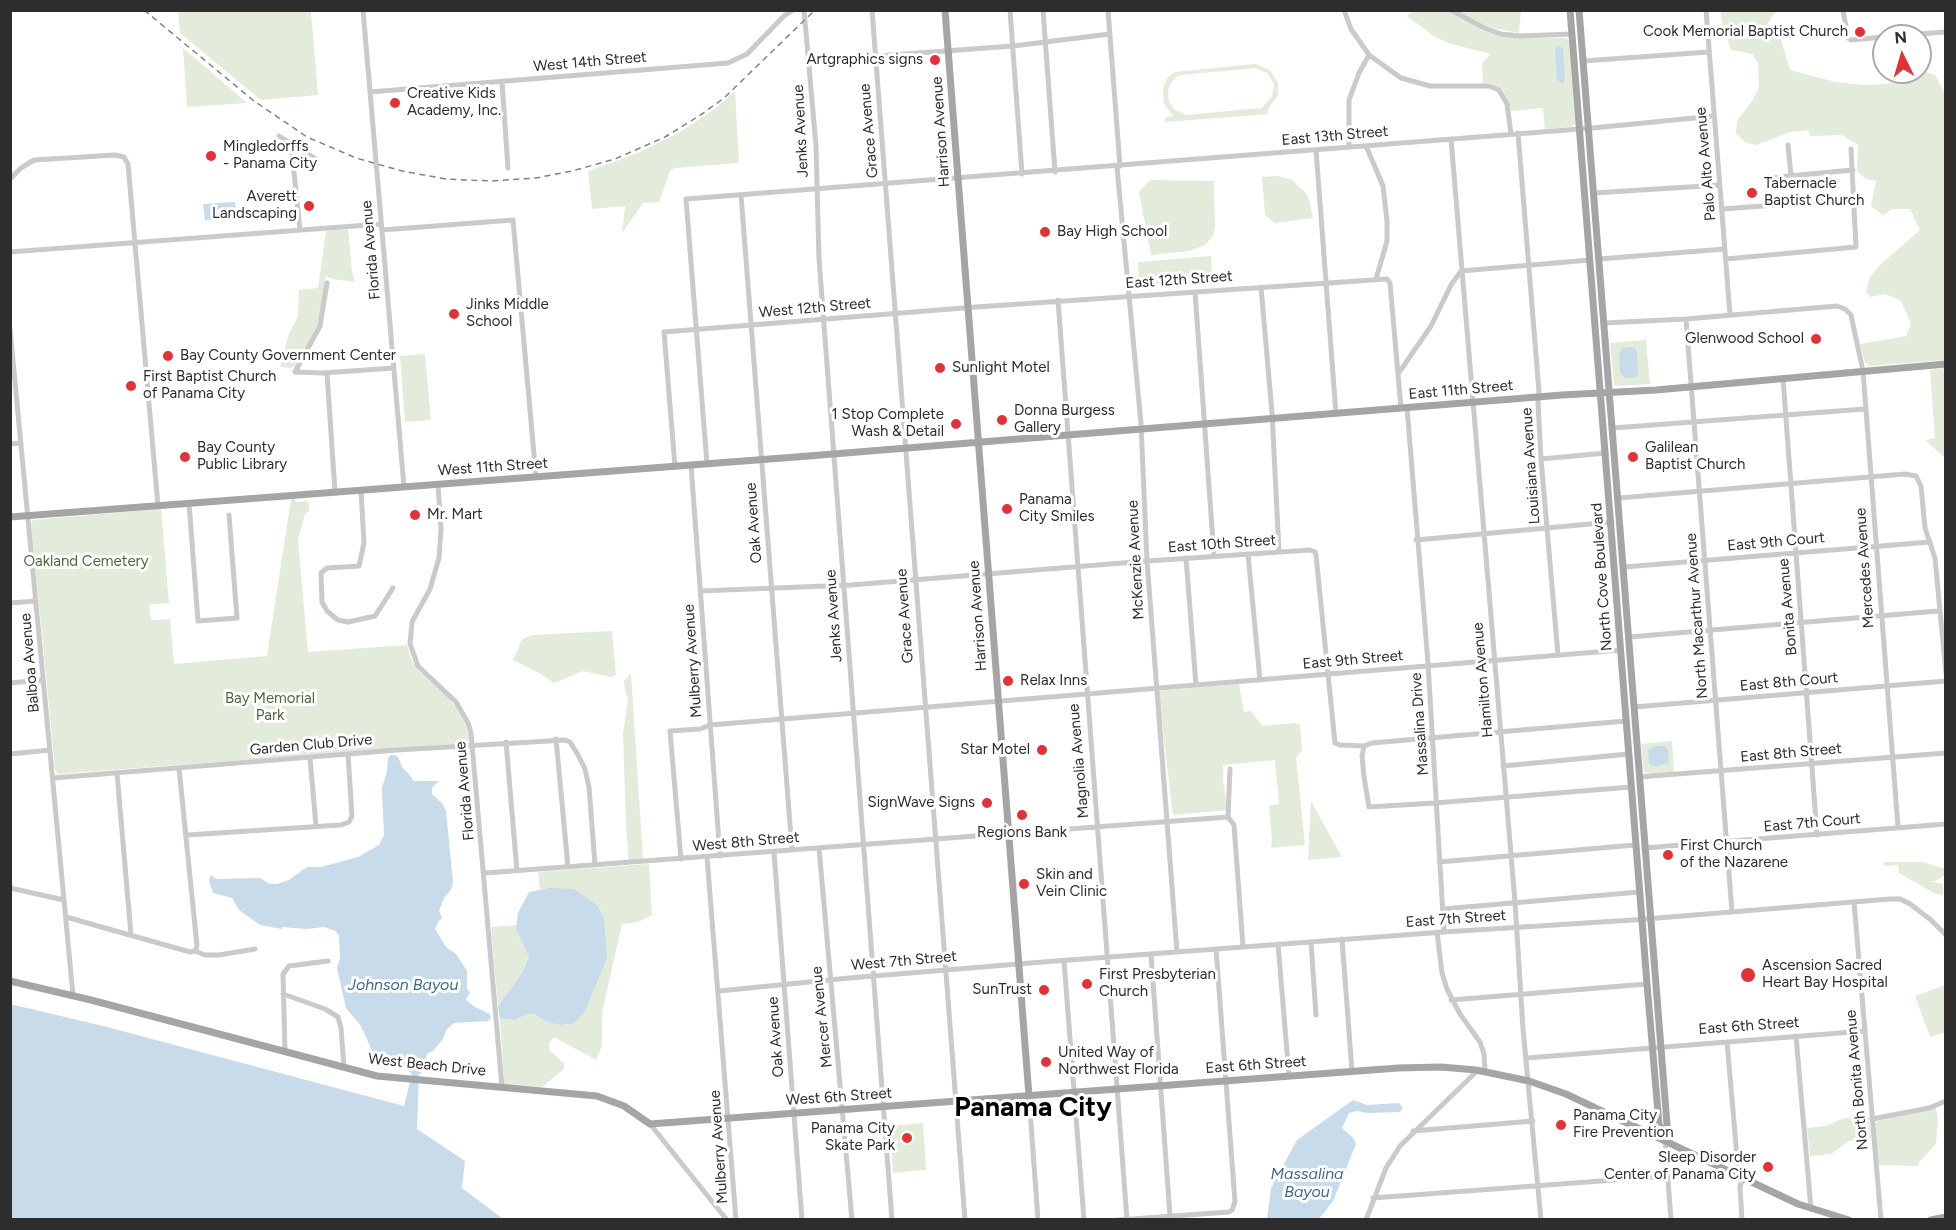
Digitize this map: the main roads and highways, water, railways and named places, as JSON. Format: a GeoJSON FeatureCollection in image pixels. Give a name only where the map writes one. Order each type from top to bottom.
{"type":"FeatureCollection","features":[{"type":"Feature","properties":{"kind":"main road","name":"Harrison Avenue"},"geometry":{"type":"LineString","coordinates":[[945,10],[1029,1096]]}},
{"type":"Feature","properties":{"kind":"main road","name":"North Cove Boulevard"},"geometry":{"type":"LineString","coordinates":[[1570,10],[1612,522],[1641,919],[1659,1124],[1665,1140]]}},
{"type":"Feature","properties":{"kind":"main road","name":"North Cove Boulevard"},"geometry":{"type":"LineString","coordinates":[[1579,10],[1667,1124],[1665,1140]]}},
{"type":"Feature","properties":{"kind":"main road","name":"East 11th Street"},"geometry":{"type":"LineString","coordinates":[[978,443],[1473,402],[1692,387],[1946,364]]}},
{"type":"Feature","properties":{"kind":"main road","name":"West 11th Street"},"geometry":{"type":"LineString","coordinates":[[10,517],[978,443]]}},
{"type":"Feature","properties":{"kind":"main road"},"geometry":{"type":"LineString","coordinates":[[1612,522],[1618,534],[1620,560],[1624,567]]}},
{"type":"Feature","properties":{"kind":"main road"},"geometry":{"type":"LineString","coordinates":[[1617,595],[1625,632],[1629,637]]}},
{"type":"Feature","properties":{"kind":"main road"},"geometry":{"type":"LineString","coordinates":[[1621,650],[1627,661],[1633,692]]}},
{"type":"Feature","properties":{"kind":"main road"},"geometry":{"type":"LineString","coordinates":[[1627,736],[1632,750],[1633,766],[1639,777]]}},
{"type":"Feature","properties":{"kind":"main road"},"geometry":{"type":"LineString","coordinates":[[1631,787],[1637,797],[1639,816],[1643,826]]}},
{"type":"Feature","properties":{"kind":"main road"},"geometry":{"type":"LineString","coordinates":[[1635,845],[1640,851],[1646,874]]}},
{"type":"Feature","properties":{"kind":"main road","name":"West Beach Drive"},"geometry":{"type":"LineString","coordinates":[[10,981],[73,995],[377,1076],[603,1097],[629,1108],[650,1124]]}},
{"type":"Feature","properties":{"kind":"main road","name":"East 6th Street"},"geometry":{"type":"LineString","coordinates":[[1029,1096],[1429,1066],[1482,1071],[1529,1081],[1576,1098],[1811,1209],[1849,1220]]}},
{"type":"Feature","properties":{"kind":"main road","name":"West 6th Street"},"geometry":{"type":"LineString","coordinates":[[650,1124],[1029,1096]]}},
{"type":"Feature","properties":{"kind":"main road"},"geometry":{"type":"LineString","coordinates":[[1931,1220],[1946,1217]]}},
{"type":"Feature","properties":{"kind":"water"},"geometry":{"type":"Polygon","coordinates":[[[1558,45],[1563,49],[1565,80],[1562,84],[1557,79],[1555,49],[1558,45]]]}},
{"type":"Feature","properties":{"kind":"water"},"geometry":{"type":"Polygon","coordinates":[[[235,202],[237,218],[205,220],[203,204],[235,202]]]}},
{"type":"Feature","properties":{"kind":"water"},"geometry":{"type":"Polygon","coordinates":[[[1623,348],[1635,348],[1637,352],[1638,374],[1636,377],[1625,378],[1620,373],[1619,353],[1623,348]]]}},
{"type":"Feature","properties":{"kind":"water"},"geometry":{"type":"Polygon","coordinates":[[[1655,746],[1664,746],[1668,749],[1669,763],[1656,766],[1649,764],[1648,750],[1655,746]]]}},
{"type":"Feature","properties":{"kind":"water","name":"Johnson Bayou"},"geometry":{"type":"Polygon","coordinates":[[[391,755],[398,757],[402,767],[414,781],[439,781],[432,788],[432,794],[442,803],[446,811],[453,883],[444,898],[439,911],[442,918],[435,929],[446,947],[456,954],[467,971],[467,989],[470,992],[466,1000],[490,1014],[491,1018],[488,1021],[454,1023],[447,1029],[443,1039],[433,1051],[428,1053],[424,1061],[425,1069],[419,1075],[417,1129],[465,1161],[462,1188],[503,1219],[11,1219],[10,1004],[107,1027],[404,1106],[412,1074],[405,1068],[385,1062],[373,1053],[361,1026],[346,1008],[337,968],[340,959],[339,936],[336,931],[324,927],[307,929],[282,927],[282,929],[260,925],[239,910],[232,898],[213,893],[209,880],[211,875],[216,879],[260,878],[270,884],[277,884],[289,880],[307,867],[321,867],[358,857],[379,845],[384,835],[382,788],[388,758],[391,755]]]}},
{"type":"Feature","properties":{"kind":"water"},"geometry":{"type":"Polygon","coordinates":[[[550,888],[574,889],[598,906],[604,919],[607,958],[585,1011],[574,1023],[562,1025],[547,1022],[534,1014],[526,1014],[516,1020],[500,1019],[498,1006],[522,973],[529,957],[516,929],[518,913],[529,892],[550,888]]]}},
{"type":"Feature","properties":{"kind":"water","name":"Massalina Bayou"},"geometry":{"type":"Polygon","coordinates":[[[1353,1100],[1367,1105],[1399,1103],[1403,1108],[1400,1112],[1357,1111],[1349,1113],[1342,1128],[1356,1144],[1333,1201],[1319,1219],[1267,1219],[1271,1188],[1297,1140],[1353,1100]]]}},
{"type":"Feature","properties":{"kind":"railway"},"geometry":{"type":"LineString","coordinates":[[144,10],[254,101],[307,137],[356,158],[402,171],[446,179],[491,181],[536,178],[572,171],[615,159],[665,137],[724,98],[815,10]]}},
{"type":"Feature","properties":{"kind":"place","name":"Cook Memorial Baptist Church"},"geometry":{"type":"Point","coordinates":[1860,32]}},
{"type":"Feature","properties":{"kind":"place","name":"Artgraphics signs"},"geometry":{"type":"Point","coordinates":[935,60]}},
{"type":"Feature","properties":{"kind":"place","name":"Creative Kids Academy, Inc."},"geometry":{"type":"Point","coordinates":[395,103]}},
{"type":"Feature","properties":{"kind":"place","name":"Mingledorffs - Panama City"},"geometry":{"type":"Point","coordinates":[211,156]}},
{"type":"Feature","properties":{"kind":"place","name":"Tabernacle Baptist Church"},"geometry":{"type":"Point","coordinates":[1752,193]}},
{"type":"Feature","properties":{"kind":"place","name":"Averett Landscaping"},"geometry":{"type":"Point","coordinates":[309,206]}},
{"type":"Feature","properties":{"kind":"place","name":"Bay High School"},"geometry":{"type":"Point","coordinates":[1045,232]}},
{"type":"Feature","properties":{"kind":"place","name":"Jinks Middle School"},"geometry":{"type":"Point","coordinates":[454,314]}},
{"type":"Feature","properties":{"kind":"place","name":"Glenwood School"},"geometry":{"type":"Point","coordinates":[1816,339]}},
{"type":"Feature","properties":{"kind":"place","name":"Bay County Government Center"},"geometry":{"type":"Point","coordinates":[168,356]}},
{"type":"Feature","properties":{"kind":"place","name":"Sunlight Motel"},"geometry":{"type":"Point","coordinates":[940,368]}},
{"type":"Feature","properties":{"kind":"place","name":"First Baptist Church of Panama City"},"geometry":{"type":"Point","coordinates":[131,386]}},
{"type":"Feature","properties":{"kind":"place","name":"Donna Burgess Gallery"},"geometry":{"type":"Point","coordinates":[1002,420]}},
{"type":"Feature","properties":{"kind":"place","name":"1 Stop Complete Wash & Detail"},"geometry":{"type":"Point","coordinates":[956,424]}},
{"type":"Feature","properties":{"kind":"place","name":"Bay County Public Library"},"geometry":{"type":"Point","coordinates":[185,457]}},
{"type":"Feature","properties":{"kind":"place","name":"Galilean Baptist Church"},"geometry":{"type":"Point","coordinates":[1633,457]}},
{"type":"Feature","properties":{"kind":"place","name":"Panama City Smiles"},"geometry":{"type":"Point","coordinates":[1007,509]}},
{"type":"Feature","properties":{"kind":"place","name":"Mr. Mart"},"geometry":{"type":"Point","coordinates":[415,515]}},
{"type":"Feature","properties":{"kind":"place","name":"Relax Inns"},"geometry":{"type":"Point","coordinates":[1008,681]}},
{"type":"Feature","properties":{"kind":"place","name":"Star Motel"},"geometry":{"type":"Point","coordinates":[1042,750]}},
{"type":"Feature","properties":{"kind":"place","name":"SignWave Signs"},"geometry":{"type":"Point","coordinates":[987,803]}},
{"type":"Feature","properties":{"kind":"place","name":"Regions Bank"},"geometry":{"type":"Point","coordinates":[1022,815]}},
{"type":"Feature","properties":{"kind":"place","name":"First Church of the Nazarene"},"geometry":{"type":"Point","coordinates":[1668,855]}},
{"type":"Feature","properties":{"kind":"place","name":"Skin and Vein Clinic"},"geometry":{"type":"Point","coordinates":[1024,884]}},
{"type":"Feature","properties":{"kind":"place","name":"Ascension Sacred Heart Bay Hospital"},"geometry":{"type":"Point","coordinates":[1748,975]}},
{"type":"Feature","properties":{"kind":"place","name":"First Presbyterian Church"},"geometry":{"type":"Point","coordinates":[1087,984]}},
{"type":"Feature","properties":{"kind":"place","name":"SunTrust"},"geometry":{"type":"Point","coordinates":[1044,990]}},
{"type":"Feature","properties":{"kind":"place","name":"United Way of Northwest Florida"},"geometry":{"type":"Point","coordinates":[1046,1062]}},
{"type":"Feature","properties":{"kind":"place","name":"Panama City Fire Prevention"},"geometry":{"type":"Point","coordinates":[1561,1125]}},
{"type":"Feature","properties":{"kind":"place","name":"Panama City Skate Park"},"geometry":{"type":"Point","coordinates":[907,1138]}},
{"type":"Feature","properties":{"kind":"place","name":"Sleep Disorder Center of Panama City"},"geometry":{"type":"Point","coordinates":[1768,1167]}},
{"type":"Feature","properties":{"kind":"district","name":"Panama City"},"geometry":{"type":"Point","coordinates":[1033,1108]}},
{"type":"Feature","properties":{"kind":"park label","name":"Oakland Cemetery"},"geometry":{"type":"Point","coordinates":[86,562]}},
{"type":"Feature","properties":{"kind":"park label","name":"Bay Memorial Park"},"geometry":{"type":"Point","coordinates":[270,708]}}]}
